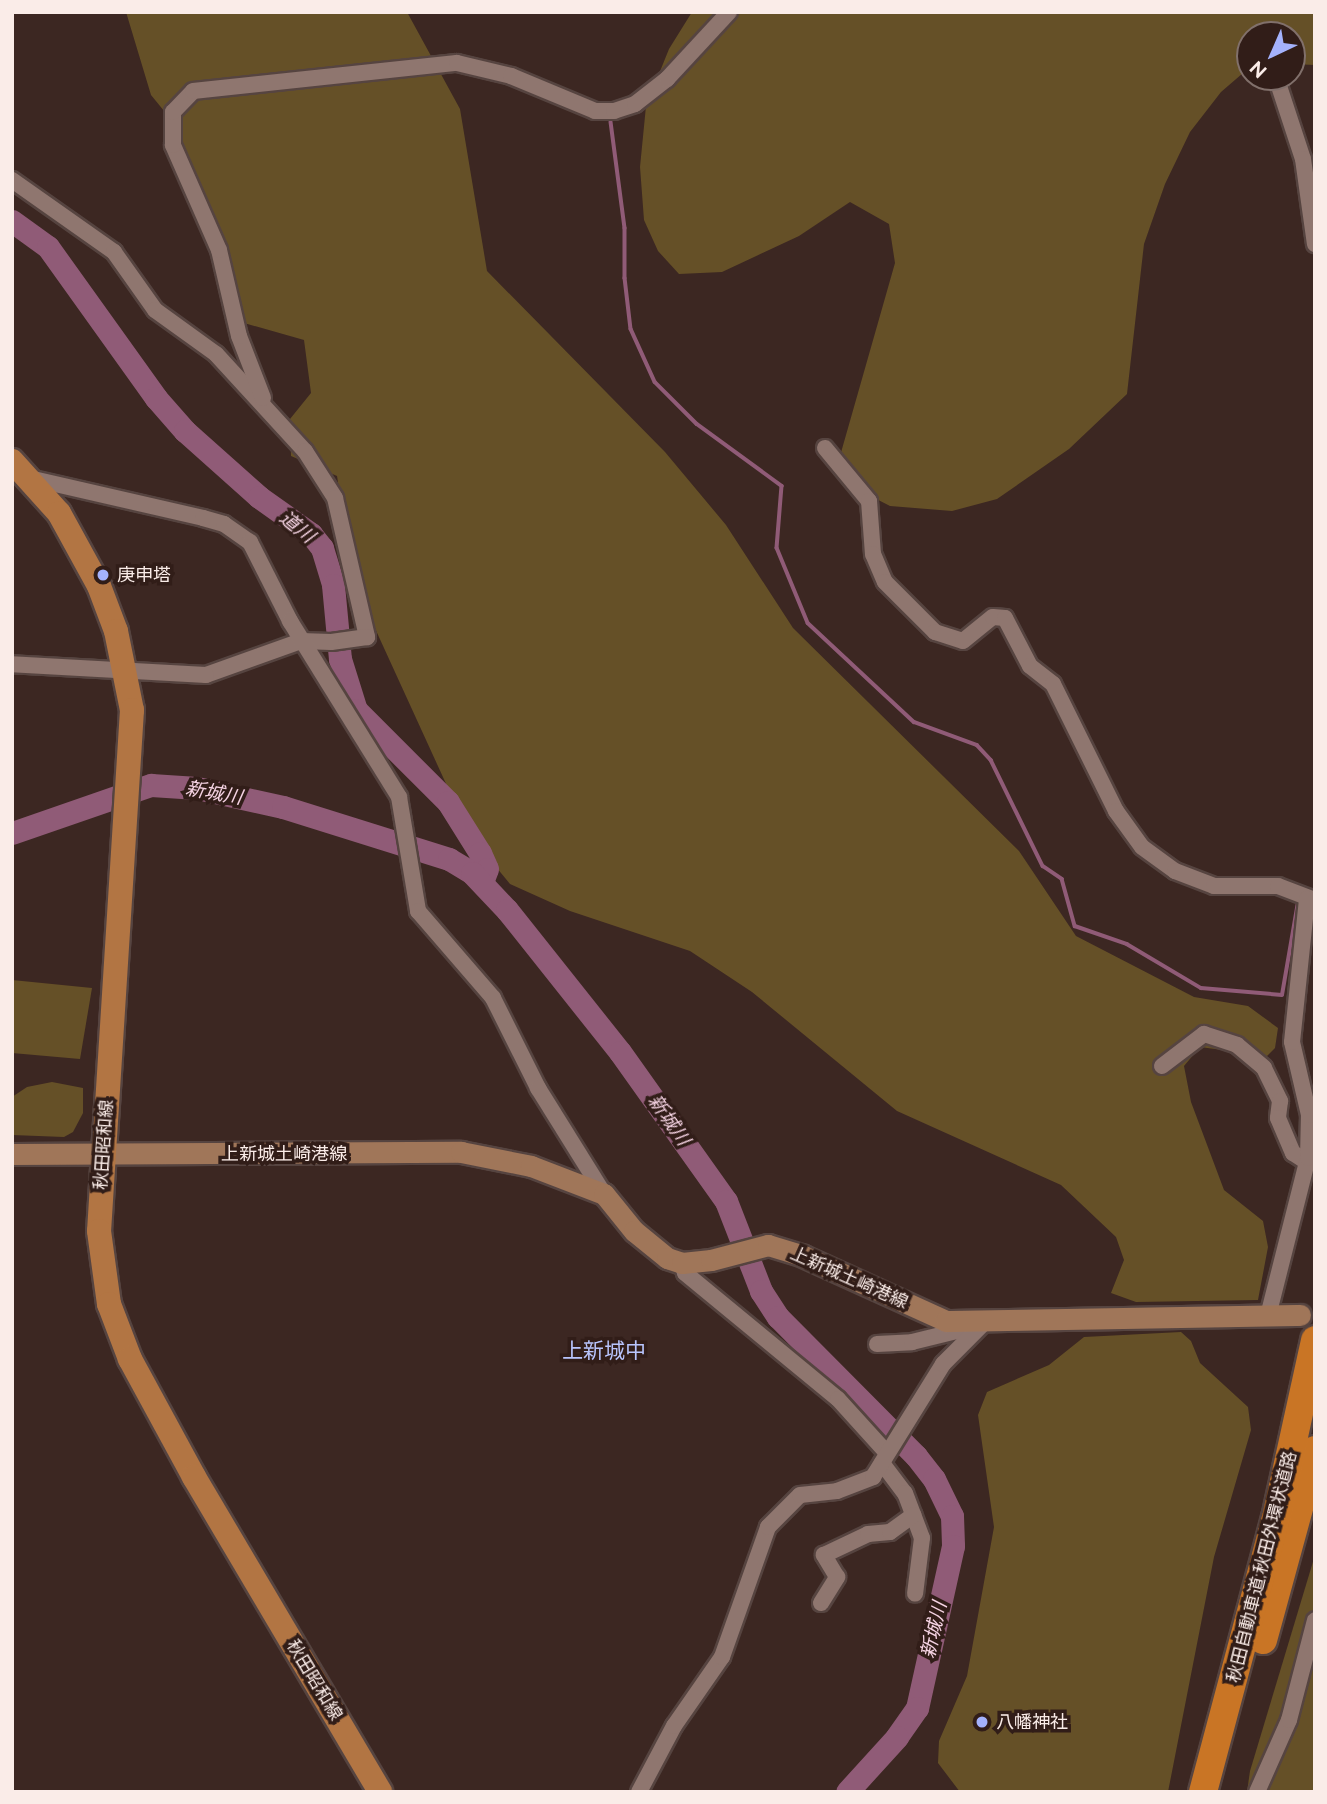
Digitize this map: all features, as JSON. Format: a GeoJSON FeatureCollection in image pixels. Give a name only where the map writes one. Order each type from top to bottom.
{"type":"FeatureCollection","features":[{"type":"Feature","properties":{"kind":"highway","name":"秋田自動車道;秋田外環状道路"},"geometry":{"type":"LineString","coordinates":[[1203,1792],[1276,1518],[1315,1340]]}},
{"type":"Feature","properties":{"kind":"highway","name":"秋田自動車道;秋田外環状道路"},"geometry":{"type":"LineString","coordinates":[[1216,1792],[1288,1554],[1315,1450]]}},
{"type":"Feature","properties":{"kind":"main road","name":"秋田昭和線"},"geometry":{"type":"LineString","coordinates":[[20,470],[59,513],[99,586],[116,631],[132,710],[130,776],[102,1155],[99,1231],[104,1280],[130,1359],[194,1477],[380,1792]]}},
{"type":"Feature","properties":{"kind":"main road","name":"上新城土崎港線"},"geometry":{"type":"LineString","coordinates":[[12,1154],[461,1152],[531,1166],[604,1194],[653,1250],[682,1263],[711,1260],[768,1245],[803,1256],[946,1321],[983,1324],[1269,1312],[1300,1315]]}},
{"type":"Feature","properties":{"kind":"street"},"geometry":{"type":"LineString","coordinates":[[266,407],[239,336],[219,250],[173,145],[173,112],[193,91],[457,63],[511,76],[595,111],[614,111],[635,104],[658,87],[729,12]]}},
{"type":"Feature","properties":{"kind":"street"},"geometry":{"type":"LineString","coordinates":[[1281,91],[1303,159],[1315,244]]}},
{"type":"Feature","properties":{"kind":"street"},"geometry":{"type":"LineString","coordinates":[[12,180],[114,252],[155,310],[216,354],[305,451],[335,498],[367,637],[331,642],[301,640],[206,675],[12,664]]}},
{"type":"Feature","properties":{"kind":"street"},"geometry":{"type":"LineString","coordinates":[[825,448],[869,501],[873,554],[884,582],[934,632],[963,642],[993,617],[1005,618],[1030,666],[1053,684],[1116,811],[1142,847],[1175,871],[1214,886],[1278,887],[1311,900],[1292,1042],[1308,1115],[1307,1161],[1269,1312]]}},
{"type":"Feature","properties":{"kind":"street"},"geometry":{"type":"LineString","coordinates":[[20,470],[203,518],[242,534],[256,551],[301,640],[399,797],[418,911],[487,989],[538,1088],[604,1194]]}},
{"type":"Feature","properties":{"kind":"street"},"geometry":{"type":"LineString","coordinates":[[1162,1066],[1204,1034],[1237,1045],[1264,1068],[1280,1101],[1278,1118],[1293,1153],[1307,1161]]}},
{"type":"Feature","properties":{"kind":"street"},"geometry":{"type":"LineString","coordinates":[[682,1263],[685,1273],[838,1399],[886,1453],[922,1538],[915,1594]]}},
{"type":"Feature","properties":{"kind":"street"},"geometry":{"type":"LineString","coordinates":[[877,1344],[912,1342],[983,1324]]}},
{"type":"Feature","properties":{"kind":"street"},"geometry":{"type":"LineString","coordinates":[[639,1792],[674,1726],[722,1657],[768,1527],[800,1495],[861,1485],[886,1453],[943,1364],[983,1324]]}},
{"type":"Feature","properties":{"kind":"street"},"geometry":{"type":"LineString","coordinates":[[821,1603],[837,1577],[824,1555],[868,1534],[890,1532],[913,1515]]}},
{"type":"Feature","properties":{"kind":"street"},"geometry":{"type":"LineString","coordinates":[[1257,1792],[1289,1720],[1315,1620]]}},
{"type":"Feature","properties":{"kind":"shaded area"},"geometry":{"type":"Polygon","coordinates":[[[126,12],[407,12],[460,109],[487,271],[665,452],[726,525],[793,628],[1019,851],[1076,936],[1194,997],[1248,1006],[1278,1028],[1275,1048],[1267,1056],[1200,1047],[1184,1066],[1191,1102],[1224,1190],[1263,1221],[1268,1247],[1258,1300],[1136,1302],[1111,1293],[1124,1260],[1116,1237],[1061,1185],[897,1111],[752,992],[690,951],[570,911],[510,884],[469,834],[373,624],[346,532],[337,476],[291,456],[290,419],[311,393],[304,340],[244,323],[229,250],[184,152],[178,128],[151,95],[126,12]]]}},
{"type":"Feature","properties":{"kind":"shaded area"},"geometry":{"type":"Polygon","coordinates":[[[692,12],[1315,12],[1315,65],[1306,65],[1306,21],[1236,21],[1236,79],[1221,92],[1190,132],[1165,184],[1144,244],[1127,394],[1069,449],[997,499],[952,511],[890,506],[853,487],[840,456],[895,263],[889,224],[850,202],[799,236],[722,272],[679,274],[658,251],[644,220],[640,167],[646,106],[669,49],[692,12]]]}},
{"type":"Feature","properties":{"kind":"shaded area"},"geometry":{"type":"Polygon","coordinates":[[[12,980],[92,988],[80,1059],[12,1053],[12,980]]]}},
{"type":"Feature","properties":{"kind":"shaded area"},"geometry":{"type":"Polygon","coordinates":[[[52,1082],[83,1088],[83,1113],[73,1132],[64,1137],[12,1135],[12,1097],[27,1087],[52,1082]]]}},
{"type":"Feature","properties":{"kind":"shaded area"},"geometry":{"type":"Polygon","coordinates":[[[1181,1332],[1191,1341],[1200,1363],[1248,1407],[1251,1430],[1214,1557],[1168,1792],[960,1792],[938,1763],[939,1741],[967,1676],[994,1527],[978,1415],[987,1392],[1049,1365],[1084,1337],[1181,1332]]]}},
{"type":"Feature","properties":{"kind":"shaded area"},"geometry":{"type":"Polygon","coordinates":[[[1315,1555],[1315,1792],[1247,1792],[1250,1771],[1315,1555]]]}},
{"type":"Feature","properties":{"kind":"waterway"},"geometry":{"type":"LineString","coordinates":[[611,122],[625,228],[625,278],[631,329],[655,382],[697,424],[782,486],[777,548],[808,623],[914,722],[977,745],[991,760],[1043,866],[1062,879],[1075,926],[1127,944],[1201,988],[1282,995],[1298,902]]}},
{"type":"Feature","properties":{"kind":"waterway","name":"道川"},"geometry":{"type":"LineString","coordinates":[[12,221],[48,247],[156,398],[185,431],[259,497],[311,534],[322,548],[333,585],[340,659],[356,710],[448,802],[487,869],[482,882]]}},
{"type":"Feature","properties":{"kind":"waterway","name":"新城川"},"geometry":{"type":"LineString","coordinates":[[12,833],[151,785],[197,788],[283,807],[449,859],[472,873],[507,910],[620,1052],[726,1201],[761,1291],[778,1317],[916,1456],[934,1479],[952,1516],[953,1546],[917,1708],[897,1737],[847,1792]]}},
{"type":"Feature","properties":{"kind":"place","name":"庚申塔"},"geometry":{"type":"Point","coordinates":[103,575]}},
{"type":"Feature","properties":{"kind":"place","name":"八幡神社"},"geometry":{"type":"Point","coordinates":[982,1722]}},
{"type":"Feature","properties":{"kind":"district","name":"上新城中"},"geometry":{"type":"Point","coordinates":[604,1351]}}]}
